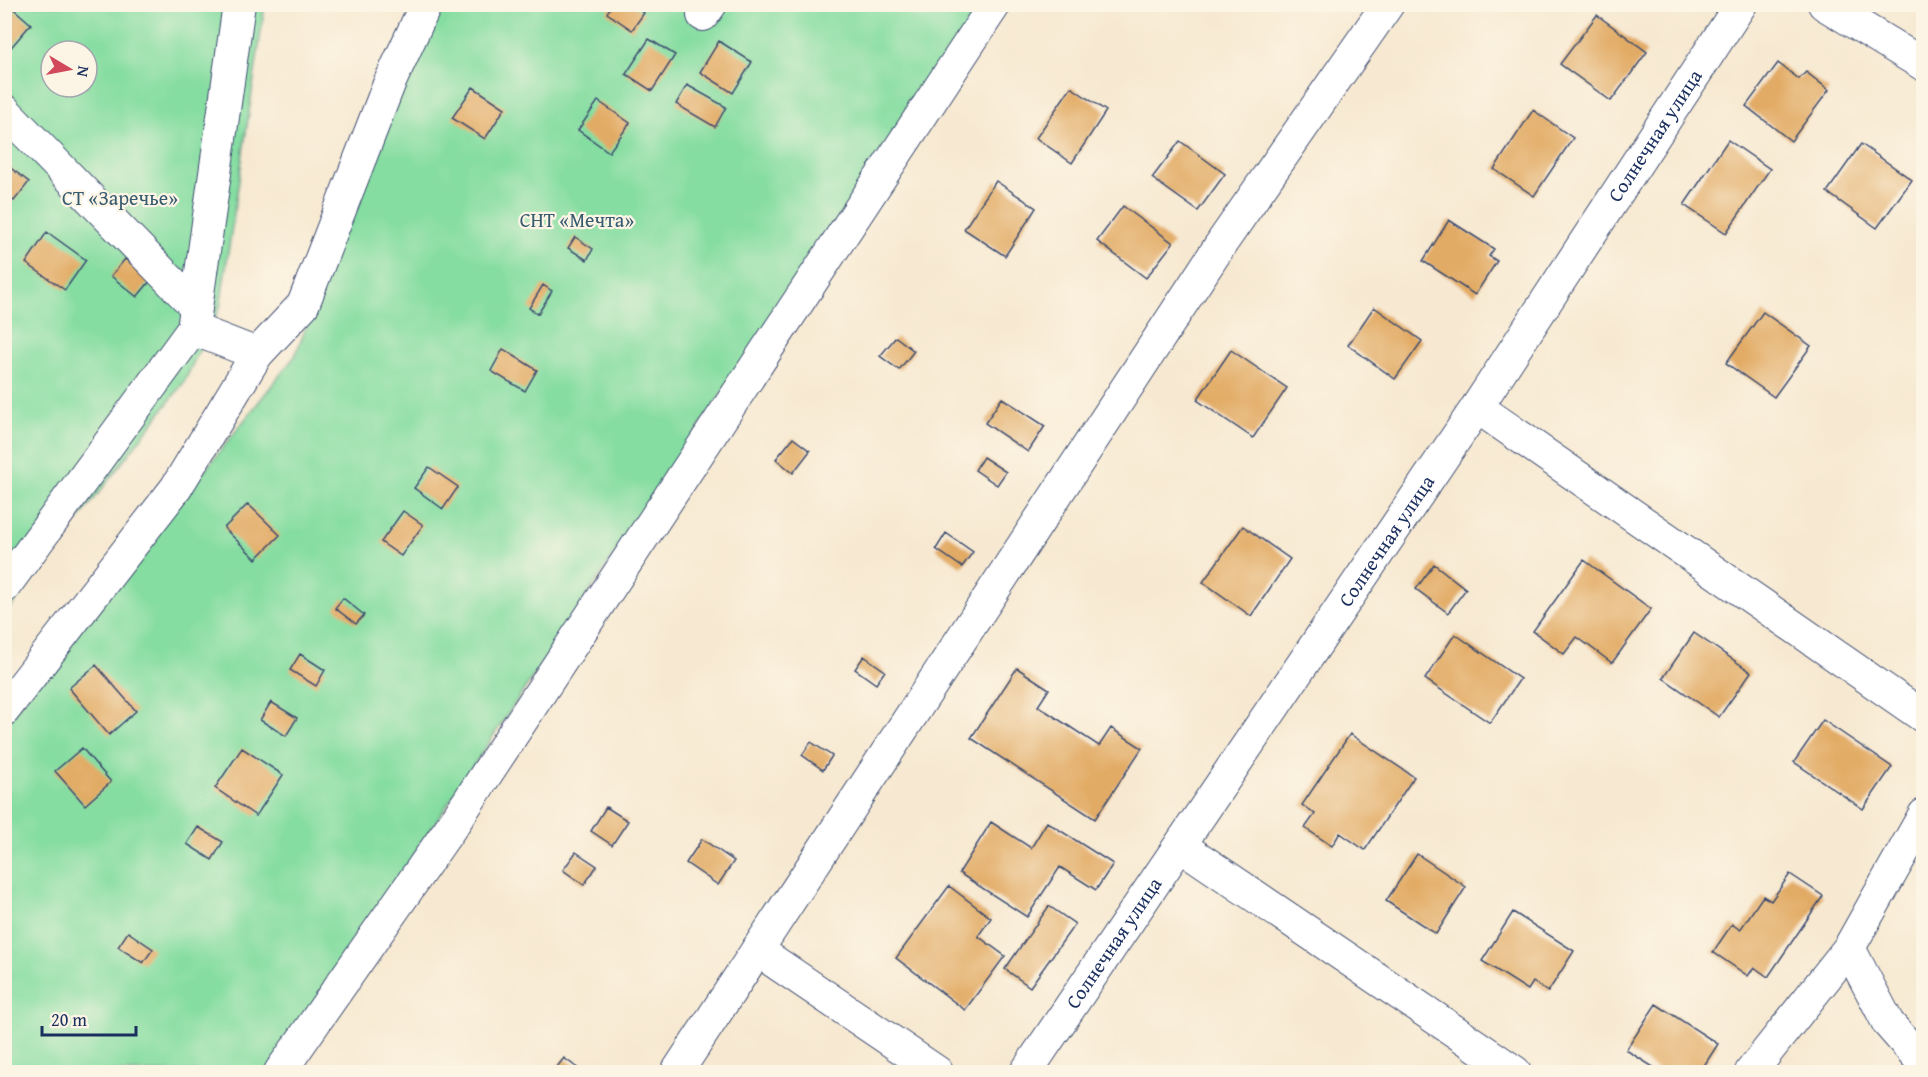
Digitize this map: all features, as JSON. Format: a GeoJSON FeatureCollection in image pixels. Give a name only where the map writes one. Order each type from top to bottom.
{"type":"FeatureCollection","features":[{"type":"Feature","properties":{"kind":"street"},"geometry":{"type":"LineString","coordinates":[[10,568],[194,318],[239,4]]}},
{"type":"Feature","properties":{"kind":"street"},"geometry":{"type":"LineString","coordinates":[[4,710],[176,488],[256,354],[303,305],[388,84],[426,4]]}},
{"type":"Feature","properties":{"kind":"street"},"geometry":{"type":"LineString","coordinates":[[280,1072],[456,820],[995,4]]}},
{"type":"Feature","properties":{"kind":"street"},"geometry":{"type":"LineString","coordinates":[[676,1072],[1223,242],[1388,4]]}},
{"type":"Feature","properties":{"kind":"street","name":"Солнечная улица"},"geometry":{"type":"LineString","coordinates":[[1026,1072],[1477,407],[1741,4]]}},
{"type":"Feature","properties":{"kind":"street"},"geometry":{"type":"LineString","coordinates":[[1824,4],[1923,65]]}},
{"type":"Feature","properties":{"kind":"street"},"geometry":{"type":"LineString","coordinates":[[4,110],[194,318],[256,354]]}},
{"type":"Feature","properties":{"kind":"street"},"geometry":{"type":"LineString","coordinates":[[1477,407],[1923,717]]}},
{"type":"Feature","properties":{"kind":"street"},"geometry":{"type":"LineString","coordinates":[[1751,1072],[1849,948],[1923,815]]}},
{"type":"Feature","properties":{"kind":"street"},"geometry":{"type":"LineString","coordinates":[[1181,846],[1515,1072]]}},
{"type":"Feature","properties":{"kind":"street"},"geometry":{"type":"LineString","coordinates":[[1849,948],[1888,1023],[1923,1062]]}},
{"type":"Feature","properties":{"kind":"street"},"geometry":{"type":"LineString","coordinates":[[757,950],[937,1072]]}},
{"type":"Feature","properties":{"kind":"green space","name":"СТ «Заречье»"},"geometry":{"type":"Polygon","coordinates":[[[5,5],[265,5],[220,307],[184,382],[5,615],[5,5]]]}},
{"type":"Feature","properties":{"kind":"green space","name":"СНТ «Мечта»"},"geometry":{"type":"Polygon","coordinates":[[[438,5],[981,5],[269,1072],[5,1072],[4,725],[295,356],[400,81],[438,5]]]}},
{"type":"Feature","properties":{"kind":"building"},"geometry":{"type":"Polygon","coordinates":[[[4,4],[8,4],[31,24],[8,51],[4,47],[4,4]]]}},
{"type":"Feature","properties":{"kind":"building"},"geometry":{"type":"Polygon","coordinates":[[[612,4],[631,4],[644,13],[632,30],[607,13],[612,4]]]}},
{"type":"Feature","properties":{"kind":"building"},"geometry":{"type":"Polygon","coordinates":[[[1597,15],[1647,52],[1611,101],[1560,64],[1597,15]]]}},
{"type":"Feature","properties":{"kind":"building"},"geometry":{"type":"Polygon","coordinates":[[[649,39],[675,55],[652,91],[626,74],[649,39]]]}},
{"type":"Feature","properties":{"kind":"building"},"geometry":{"type":"Polygon","coordinates":[[[719,41],[752,62],[733,93],[700,72],[719,41]]]}},
{"type":"Feature","properties":{"kind":"building"},"geometry":{"type":"Polygon","coordinates":[[[1778,63],[1799,79],[1806,72],[1829,90],[1791,141],[1746,106],[1778,63]]]}},
{"type":"Feature","properties":{"kind":"building"},"geometry":{"type":"Polygon","coordinates":[[[687,85],[726,107],[715,127],[676,104],[687,85]]]}},
{"type":"Feature","properties":{"kind":"building"},"geometry":{"type":"Polygon","coordinates":[[[473,87],[505,108],[485,139],[452,118],[473,87]]]}},
{"type":"Feature","properties":{"kind":"building"},"geometry":{"type":"Polygon","coordinates":[[[1071,87],[1106,111],[1072,163],[1036,138],[1071,87]]]}},
{"type":"Feature","properties":{"kind":"building"},"geometry":{"type":"Polygon","coordinates":[[[598,101],[630,123],[609,152],[578,130],[598,101]]]}},
{"type":"Feature","properties":{"kind":"building"},"geometry":{"type":"Polygon","coordinates":[[[1533,110],[1573,138],[1534,196],[1494,169],[1533,110]]]}},
{"type":"Feature","properties":{"kind":"building"},"geometry":{"type":"Polygon","coordinates":[[[1728,140],[1770,169],[1726,233],[1684,205],[1728,140]]]}},
{"type":"Feature","properties":{"kind":"building"},"geometry":{"type":"Polygon","coordinates":[[[1180,141],[1225,174],[1198,211],[1152,178],[1180,141]]]}},
{"type":"Feature","properties":{"kind":"building"},"geometry":{"type":"Polygon","coordinates":[[[1861,144],[1912,180],[1877,228],[1827,192],[1861,144]]]}},
{"type":"Feature","properties":{"kind":"building"},"geometry":{"type":"Polygon","coordinates":[[[4,163],[29,182],[14,201],[4,193],[4,163]]]}},
{"type":"Feature","properties":{"kind":"building"},"geometry":{"type":"Polygon","coordinates":[[[996,181],[1036,208],[1005,256],[964,229],[996,181]]]}},
{"type":"Feature","properties":{"kind":"building"},"geometry":{"type":"Polygon","coordinates":[[[1123,206],[1173,243],[1146,278],[1097,241],[1123,206]]]}},
{"type":"Feature","properties":{"kind":"building"},"geometry":{"type":"Polygon","coordinates":[[[1449,220],[1494,249],[1489,256],[1497,261],[1475,295],[1423,261],[1449,220]]]}},
{"type":"Feature","properties":{"kind":"building"},"geometry":{"type":"Polygon","coordinates":[[[47,232],[86,260],[65,290],[26,263],[47,232]]]}},
{"type":"Feature","properties":{"kind":"building"},"geometry":{"type":"Polygon","coordinates":[[[575,237],[593,249],[587,260],[568,248],[575,237]]]}},
{"type":"Feature","properties":{"kind":"building"},"geometry":{"type":"Polygon","coordinates":[[[125,259],[151,280],[137,297],[111,276],[125,259]]]}},
{"type":"Feature","properties":{"kind":"building"},"geometry":{"type":"Polygon","coordinates":[[[543,285],[552,291],[538,314],[529,308],[543,285]]]}},
{"type":"Feature","properties":{"kind":"building"},"geometry":{"type":"Polygon","coordinates":[[[1374,307],[1422,341],[1395,379],[1348,345],[1374,307]]]}},
{"type":"Feature","properties":{"kind":"building"},"geometry":{"type":"Polygon","coordinates":[[[1763,312],[1811,346],[1774,397],[1726,363],[1763,312]]]}},
{"type":"Feature","properties":{"kind":"building"},"geometry":{"type":"Polygon","coordinates":[[[896,337],[914,351],[899,370],[880,356],[896,337]]]}},
{"type":"Feature","properties":{"kind":"building"},"geometry":{"type":"Polygon","coordinates":[[[503,349],[537,370],[525,391],[491,371],[503,349]]]}},
{"type":"Feature","properties":{"kind":"building"},"geometry":{"type":"Polygon","coordinates":[[[1231,350],[1287,388],[1253,438],[1197,400],[1231,350]]]}},
{"type":"Feature","properties":{"kind":"building"},"geometry":{"type":"Polygon","coordinates":[[[1002,398],[1045,426],[1028,452],[985,423],[1002,398]]]}},
{"type":"Feature","properties":{"kind":"building"},"geometry":{"type":"Polygon","coordinates":[[[793,438],[810,451],[793,473],[776,459],[793,438]]]}},
{"type":"Feature","properties":{"kind":"building"},"geometry":{"type":"Polygon","coordinates":[[[983,457],[1006,472],[997,485],[975,470],[983,457]]]}},
{"type":"Feature","properties":{"kind":"building"},"geometry":{"type":"Polygon","coordinates":[[[429,467],[458,487],[443,509],[414,488],[429,467]]]}},
{"type":"Feature","properties":{"kind":"building"},"geometry":{"type":"Polygon","coordinates":[[[248,504],[280,535],[256,559],[224,528],[248,504]]]}},
{"type":"Feature","properties":{"kind":"building"},"geometry":{"type":"Polygon","coordinates":[[[403,511],[423,525],[401,556],[381,542],[403,511]]]}},
{"type":"Feature","properties":{"kind":"building"},"geometry":{"type":"Polygon","coordinates":[[[1243,526],[1290,559],[1251,616],[1203,582],[1243,526]]]}},
{"type":"Feature","properties":{"kind":"building"},"geometry":{"type":"Polygon","coordinates":[[[946,533],[973,552],[962,567],[936,549],[946,533]]]}},
{"type":"Feature","properties":{"kind":"building"},"geometry":{"type":"Polygon","coordinates":[[[1584,560],[1651,609],[1612,663],[1577,637],[1564,654],[1533,631],[1584,560]]]}},
{"type":"Feature","properties":{"kind":"building"},"geometry":{"type":"Polygon","coordinates":[[[1434,564],[1466,589],[1448,613],[1416,589],[1434,564]]]}},
{"type":"Feature","properties":{"kind":"building"},"geometry":{"type":"Polygon","coordinates":[[[343,598],[364,615],[356,624],[335,608],[343,598]]]}},
{"type":"Feature","properties":{"kind":"building"},"geometry":{"type":"Polygon","coordinates":[[[1694,633],[1751,672],[1719,717],[1663,678],[1694,633]]]}},
{"type":"Feature","properties":{"kind":"building"},"geometry":{"type":"Polygon","coordinates":[[[1455,634],[1520,679],[1490,723],[1425,679],[1455,634]]]}},
{"type":"Feature","properties":{"kind":"building"},"geometry":{"type":"Polygon","coordinates":[[[300,654],[325,670],[316,686],[290,670],[300,654]]]}},
{"type":"Feature","properties":{"kind":"building"},"geometry":{"type":"Polygon","coordinates":[[[864,656],[885,671],[876,684],[855,669],[864,656]]]}},
{"type":"Feature","properties":{"kind":"building"},"geometry":{"type":"Polygon","coordinates":[[[96,665],[136,711],[109,735],[69,688],[96,665]]]}},
{"type":"Feature","properties":{"kind":"building"},"geometry":{"type":"Polygon","coordinates":[[[1017,668],[1049,689],[1038,706],[1099,746],[1111,728],[1142,748],[1095,819],[971,738],[1017,668]]]}},
{"type":"Feature","properties":{"kind":"building"},"geometry":{"type":"Polygon","coordinates":[[[271,702],[297,718],[286,736],[260,720],[271,702]]]}},
{"type":"Feature","properties":{"kind":"building"},"geometry":{"type":"Polygon","coordinates":[[[1823,720],[1892,767],[1863,809],[1794,762],[1823,720]]]}},
{"type":"Feature","properties":{"kind":"building"},"geometry":{"type":"Polygon","coordinates":[[[1350,734],[1414,777],[1365,850],[1340,833],[1332,846],[1305,828],[1315,814],[1302,805],[1350,734]]]}},
{"type":"Feature","properties":{"kind":"building"},"geometry":{"type":"Polygon","coordinates":[[[811,742],[832,756],[823,770],[802,755],[811,742]]]}},
{"type":"Feature","properties":{"kind":"building"},"geometry":{"type":"Polygon","coordinates":[[[82,748],[111,782],[85,805],[55,771],[82,748]]]}},
{"type":"Feature","properties":{"kind":"building"},"geometry":{"type":"Polygon","coordinates":[[[242,748],[283,775],[256,816],[215,788],[242,748]]]}},
{"type":"Feature","properties":{"kind":"building"},"geometry":{"type":"Polygon","coordinates":[[[606,807],[628,821],[612,845],[591,831],[606,807]]]}},
{"type":"Feature","properties":{"kind":"building"},"geometry":{"type":"Polygon","coordinates":[[[991,822],[1031,848],[1047,822],[1113,864],[1096,890],[1060,867],[1027,917],[959,873],[991,822]]]}},
{"type":"Feature","properties":{"kind":"building"},"geometry":{"type":"Polygon","coordinates":[[[198,827],[223,842],[212,860],[187,844],[198,827]]]}},
{"type":"Feature","properties":{"kind":"building"},"geometry":{"type":"Polygon","coordinates":[[[702,839],[734,861],[718,885],[686,863],[702,839]]]}},
{"type":"Feature","properties":{"kind":"building"},"geometry":{"type":"Polygon","coordinates":[[[576,852],[597,866],[584,885],[563,870],[576,852]]]}},
{"type":"Feature","properties":{"kind":"building"},"geometry":{"type":"Polygon","coordinates":[[[1417,854],[1466,887],[1436,934],[1386,901],[1417,854]]]}},
{"type":"Feature","properties":{"kind":"building"},"geometry":{"type":"Polygon","coordinates":[[[1790,874],[1823,896],[1768,977],[1754,967],[1748,976],[1713,952],[1732,924],[1740,930],[1763,896],[1771,901],[1790,874]]]}},
{"type":"Feature","properties":{"kind":"building"},"geometry":{"type":"Polygon","coordinates":[[[949,886],[991,918],[978,936],[1005,956],[965,1010],[896,958],[949,886]]]}},
{"type":"Feature","properties":{"kind":"building"},"geometry":{"type":"Polygon","coordinates":[[[1049,906],[1075,924],[1030,987],[1005,969],[1049,906]]]}},
{"type":"Feature","properties":{"kind":"building"},"geometry":{"type":"Polygon","coordinates":[[[1513,912],[1574,951],[1548,992],[1533,982],[1528,990],[1482,961],[1513,912]]]}},
{"type":"Feature","properties":{"kind":"building"},"geometry":{"type":"Polygon","coordinates":[[[128,932],[153,949],[143,963],[118,947],[128,932]]]}},
{"type":"Feature","properties":{"kind":"building"},"geometry":{"type":"Polygon","coordinates":[[[1656,1004],[1718,1044],[1700,1072],[1661,1072],[1626,1050],[1656,1004]]]}},
{"type":"Feature","properties":{"kind":"building"},"geometry":{"type":"Polygon","coordinates":[[[564,1058],[583,1072],[553,1072],[564,1058]]]}}]}
